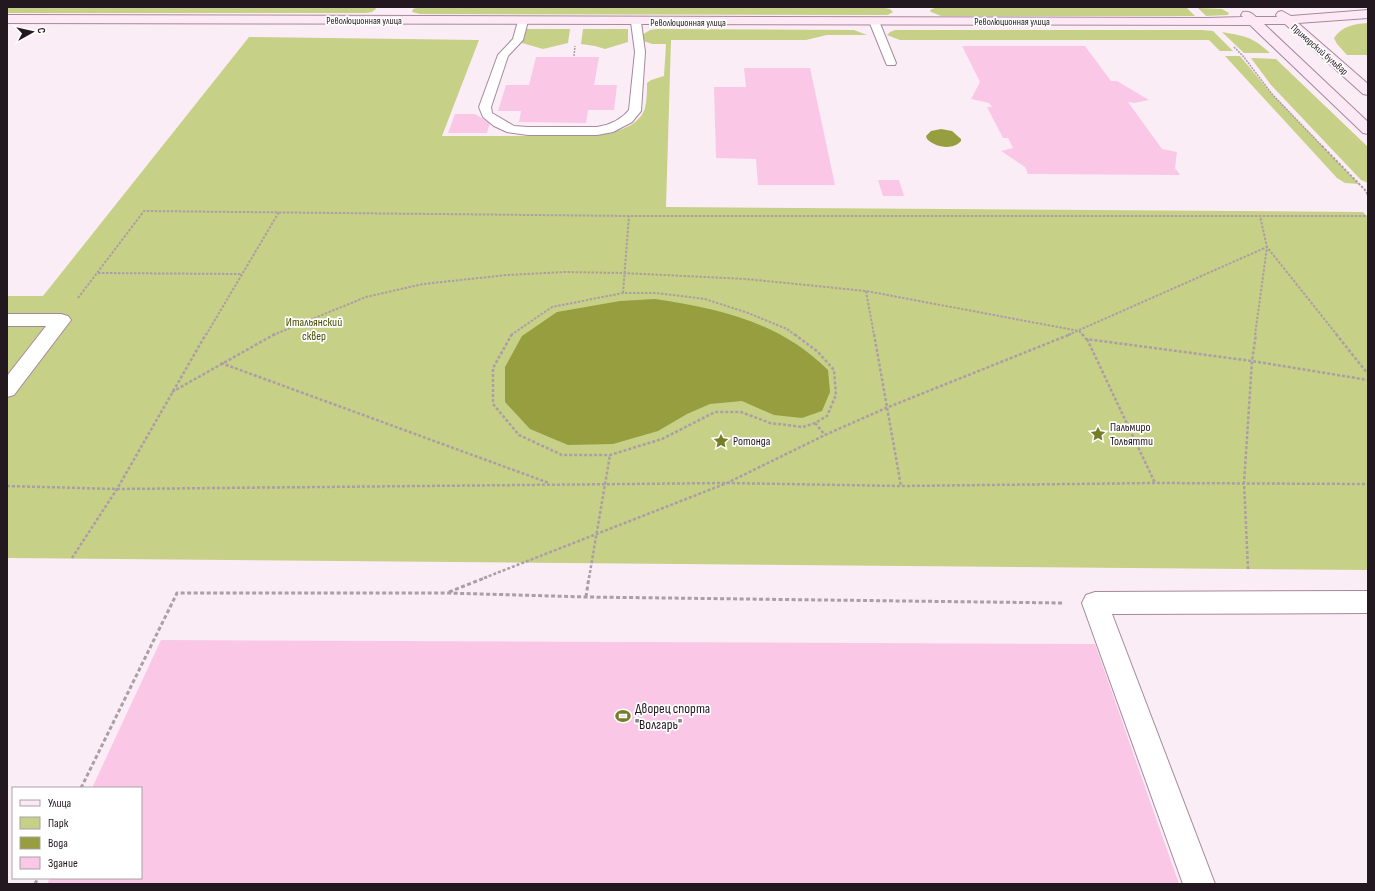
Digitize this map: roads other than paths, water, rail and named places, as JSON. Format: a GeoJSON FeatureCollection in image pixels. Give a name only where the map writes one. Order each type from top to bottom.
{"type":"FeatureCollection","features":[{"type":"Feature","properties":{"kind":"main road"},"geometry":{"type":"LineString","coordinates":[[397,20],[402,7]]}},
{"type":"Feature","properties":{"kind":"main road"},"geometry":{"type":"LineString","coordinates":[[911,7],[917,21]]}},
{"type":"Feature","properties":{"kind":"main road"},"geometry":{"type":"LineString","coordinates":[[1238,7],[1368,130]]}},
{"type":"Feature","properties":{"kind":"main road","name":"Приморский бульвар"},"geometry":{"type":"LineString","coordinates":[[1273,7],[1368,91]]}},
{"type":"Feature","properties":{"kind":"main road"},"geometry":{"type":"LineString","coordinates":[[1319,7],[1368,13]]}},
{"type":"Feature","properties":{"kind":"main road","name":"Революционная улица"},"geometry":{"type":"LineString","coordinates":[[7,19],[636,22],[1200,22],[1288,20],[1368,13]]}},
{"type":"Feature","properties":{"kind":"street"},"geometry":{"type":"LineString","coordinates":[[7,320],[61,320],[7,390]]}},
{"type":"Feature","properties":{"kind":"street"},"geometry":{"type":"LineString","coordinates":[[1199,884],[1095,603],[1368,602]]}},
{"type":"Feature","properties":{"kind":"lane"},"geometry":{"type":"LineString","coordinates":[[523,21],[518,40],[503,55],[485,107],[486,115],[498,123],[512,129],[528,131],[597,131],[609,129],[628,119],[635,111],[639,59],[636,22]]}},
{"type":"Feature","properties":{"kind":"lane"},"geometry":{"type":"LineString","coordinates":[[874,21],[891,63]]}},
{"type":"Feature","properties":{"kind":"water"},"geometry":{"type":"Polygon","coordinates":[[[941,129],[952,131],[961,139],[961,141],[953,146],[944,147],[934,144],[927,139],[926,136],[931,131],[941,129]]]}},
{"type":"Feature","properties":{"kind":"water"},"geometry":{"type":"Polygon","coordinates":[[[655,299],[726,313],[748,320],[790,340],[828,370],[830,392],[822,411],[802,418],[774,415],[742,401],[710,404],[687,414],[658,431],[613,444],[568,445],[530,429],[505,402],[505,367],[522,336],[557,312],[620,301],[655,299]]]}},
{"type":"Feature","properties":{"kind":"place","name":"Пальмиро Тольятти"},"geometry":{"type":"Point","coordinates":[1098,434]}},
{"type":"Feature","properties":{"kind":"place","name":"Ротонда"},"geometry":{"type":"Point","coordinates":[721,441]}},
{"type":"Feature","properties":{"kind":"place","name":"Дворец спорта \"Волгарь\""},"geometry":{"type":"Point","coordinates":[623,716]}},
{"type":"Feature","properties":{"kind":"park label","name":"Итальянский сквер"},"geometry":{"type":"Point","coordinates":[314,329]}}]}
